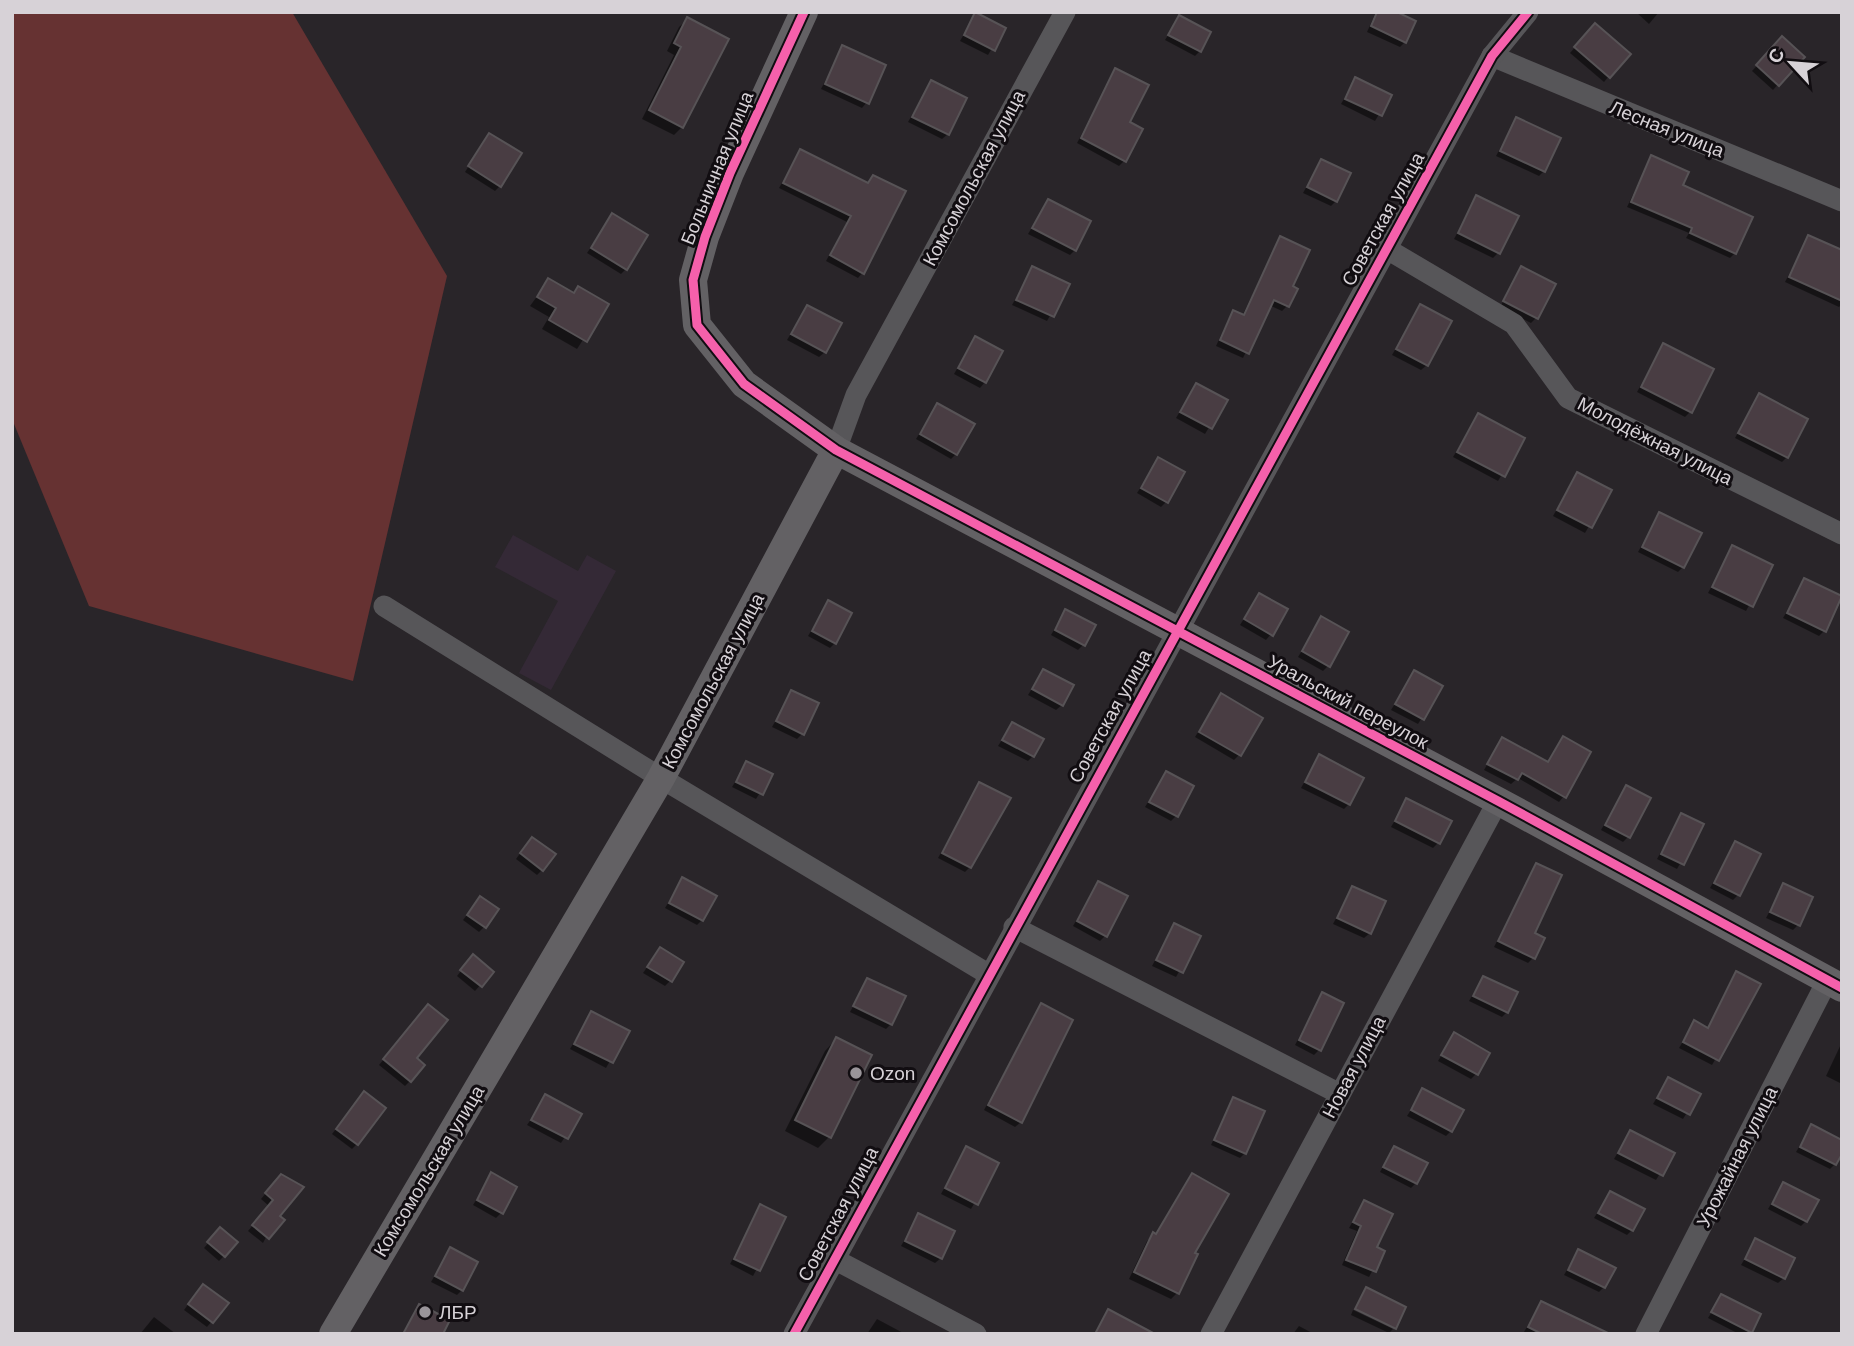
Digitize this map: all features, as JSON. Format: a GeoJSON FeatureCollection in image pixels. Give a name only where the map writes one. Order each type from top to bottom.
{"type":"FeatureCollection","features":[{"type":"Feature","properties":{"kind":"street","name":"Больничная улица"},"geometry":{"type":"LineString","coordinates":[[804,12],[730,173],[705,237],[693,280],[697,324],[744,384],[836,450]]}},
{"type":"Feature","properties":{"kind":"street","name":"Комсомольская улица"},"geometry":{"type":"LineString","coordinates":[[333,1334],[661,778],[836,450],[856,395],[1065,12]]}},
{"type":"Feature","properties":{"kind":"street","name":"Советская улица"},"geometry":{"type":"LineString","coordinates":[[794,1334],[988,974],[1492,56],[1528,12]]}},
{"type":"Feature","properties":{"kind":"street","name":"Лесная улица"},"geometry":{"type":"LineString","coordinates":[[1492,56],[1842,201]]}},
{"type":"Feature","properties":{"kind":"street","name":"Молодёжная улица"},"geometry":{"type":"LineString","coordinates":[[1387,249],[1514,324],[1568,398],[1842,534]]}},
{"type":"Feature","properties":{"kind":"street","name":"Уральский переулок"},"geometry":{"type":"LineString","coordinates":[[836,450],[1498,801],[1834,985]]}},
{"type":"Feature","properties":{"kind":"street"},"geometry":{"type":"LineString","coordinates":[[384,606],[661,778],[988,974]]}},
{"type":"Feature","properties":{"kind":"street","name":"Новая улица"},"geometry":{"type":"LineString","coordinates":[[1211,1334],[1498,801]]}},
{"type":"Feature","properties":{"kind":"street"},"geometry":{"type":"LineString","coordinates":[[1014,927],[1340,1094]]}},
{"type":"Feature","properties":{"kind":"street","name":"Урожайная улица"},"geometry":{"type":"LineString","coordinates":[[1646,1334],[1834,985]]}},
{"type":"Feature","properties":{"kind":"street"},"geometry":{"type":"LineString","coordinates":[[834,1259],[976,1334]]}},
{"type":"Feature","properties":{"kind":"shaded area"},"geometry":{"type":"Polygon","coordinates":[[[12,12],[292,12],[447,276],[353,681],[89,606],[12,419],[12,12]]]}},
{"type":"Feature","properties":{"kind":"shaded area"},"geometry":{"type":"Polygon","coordinates":[[[513,535],[578,571],[587,555],[616,571],[551,690],[519,673],[558,601],[495,567],[513,535]]]}},
{"type":"Feature","properties":{"kind":"building"},"geometry":{"type":"Polygon","coordinates":[[[975,12],[1006,28],[995,51],[964,35],[975,12]]]}},
{"type":"Feature","properties":{"kind":"building"},"geometry":{"type":"Polygon","coordinates":[[[1377,12],[1397,12],[1416,21],[1406,43],[1371,26],[1377,12]]]}},
{"type":"Feature","properties":{"kind":"building"},"geometry":{"type":"Polygon","coordinates":[[[1179,15],[1211,32],[1201,52],[1168,35],[1179,15]]]}},
{"type":"Feature","properties":{"kind":"building"},"geometry":{"type":"Polygon","coordinates":[[[687,17],[729,39],[683,128],[649,110],[681,47],[674,43],[687,17]]]}},
{"type":"Feature","properties":{"kind":"building"},"geometry":{"type":"Polygon","coordinates":[[[1595,23],[1631,54],[1610,78],[1574,47],[1595,23]]]}},
{"type":"Feature","properties":{"kind":"building"},"geometry":{"type":"Polygon","coordinates":[[[1782,36],[1805,57],[1779,86],[1756,65],[1782,36]]]}},
{"type":"Feature","properties":{"kind":"building"},"geometry":{"type":"Polygon","coordinates":[[[842,45],[886,65],[869,104],[825,84],[842,45]]]}},
{"type":"Feature","properties":{"kind":"building"},"geometry":{"type":"Polygon","coordinates":[[[1115,68],[1149,85],[1130,122],[1143,129],[1126,162],[1081,138],[1115,68]]]}},
{"type":"Feature","properties":{"kind":"building"},"geometry":{"type":"Polygon","coordinates":[[[1355,77],[1392,95],[1382,116],[1345,99],[1355,77]]]}},
{"type":"Feature","properties":{"kind":"building"},"geometry":{"type":"Polygon","coordinates":[[[931,80],[967,98],[949,135],[912,117],[931,80]]]}},
{"type":"Feature","properties":{"kind":"building"},"geometry":{"type":"Polygon","coordinates":[[[1516,117],[1561,138],[1545,172],[1500,151],[1516,117]]]}},
{"type":"Feature","properties":{"kind":"building"},"geometry":{"type":"Polygon","coordinates":[[[489,133],[522,153],[501,187],[468,166],[489,133]]]}},
{"type":"Feature","properties":{"kind":"building"},"geometry":{"type":"Polygon","coordinates":[[[800,149],[868,183],[873,175],[906,191],[864,274],[830,255],[851,216],[783,183],[800,149]]]}},
{"type":"Feature","properties":{"kind":"building"},"geometry":{"type":"Polygon","coordinates":[[[1651,155],[1689,172],[1683,185],[1753,217],[1736,254],[1690,233],[1692,228],[1631,202],[1651,155]]]}},
{"type":"Feature","properties":{"kind":"building"},"geometry":{"type":"Polygon","coordinates":[[[1321,159],[1351,173],[1337,202],[1307,187],[1321,159]]]}},
{"type":"Feature","properties":{"kind":"building"},"geometry":{"type":"Polygon","coordinates":[[[1476,195],[1519,216],[1500,254],[1458,233],[1476,195]]]}},
{"type":"Feature","properties":{"kind":"building"},"geometry":{"type":"Polygon","coordinates":[[[1048,199],[1091,221],[1076,251],[1032,228],[1048,199]]]}},
{"type":"Feature","properties":{"kind":"building"},"geometry":{"type":"Polygon","coordinates":[[[612,213],[648,235],[627,270],[591,248],[612,213]]]}},
{"type":"Feature","properties":{"kind":"building"},"geometry":{"type":"Polygon","coordinates":[[[1808,235],[1842,250],[1842,301],[1789,277],[1808,235]]]}},
{"type":"Feature","properties":{"kind":"building"},"geometry":{"type":"Polygon","coordinates":[[[1280,236],[1310,250],[1293,286],[1298,289],[1289,307],[1274,300],[1249,354],[1220,340],[1233,310],[1244,315],[1280,236]]]}},
{"type":"Feature","properties":{"kind":"building"},"geometry":{"type":"Polygon","coordinates":[[[1032,266],[1070,284],[1054,317],[1016,300],[1032,266]]]}},
{"type":"Feature","properties":{"kind":"building"},"geometry":{"type":"Polygon","coordinates":[[[1521,266],[1556,284],[1538,319],[1503,301],[1521,266]]]}},
{"type":"Feature","properties":{"kind":"building"},"geometry":{"type":"Polygon","coordinates":[[[548,278],[574,293],[578,286],[609,304],[587,342],[549,320],[556,308],[537,297],[548,278]]]}},
{"type":"Feature","properties":{"kind":"building"},"geometry":{"type":"Polygon","coordinates":[[[1420,304],[1452,321],[1428,366],[1396,349],[1420,304]]]}},
{"type":"Feature","properties":{"kind":"building"},"geometry":{"type":"Polygon","coordinates":[[[807,305],[842,323],[826,353],[791,334],[807,305]]]}},
{"type":"Feature","properties":{"kind":"building"},"geometry":{"type":"Polygon","coordinates":[[[975,336],[1003,351],[986,383],[958,368],[975,336]]]}},
{"type":"Feature","properties":{"kind":"building"},"geometry":{"type":"Polygon","coordinates":[[[1663,343],[1714,369],[1692,413],[1641,387],[1663,343]]]}},
{"type":"Feature","properties":{"kind":"building"},"geometry":{"type":"Polygon","coordinates":[[[1196,383],[1228,400],[1212,429],[1180,412],[1196,383]]]}},
{"type":"Feature","properties":{"kind":"building"},"geometry":{"type":"Polygon","coordinates":[[[1759,393],[1808,419],[1788,458],[1738,433],[1759,393]]]}},
{"type":"Feature","properties":{"kind":"building"},"geometry":{"type":"Polygon","coordinates":[[[937,403],[975,424],[957,455],[920,434],[937,403]]]}},
{"type":"Feature","properties":{"kind":"building"},"geometry":{"type":"Polygon","coordinates":[[[1478,413],[1525,438],[1505,477],[1457,452],[1478,413]]]}},
{"type":"Feature","properties":{"kind":"building"},"geometry":{"type":"Polygon","coordinates":[[[1158,457],[1185,472],[1168,503],[1141,488],[1158,457]]]}},
{"type":"Feature","properties":{"kind":"building"},"geometry":{"type":"Polygon","coordinates":[[[1577,472],[1612,490],[1592,528],[1557,510],[1577,472]]]}},
{"type":"Feature","properties":{"kind":"building"},"geometry":{"type":"Polygon","coordinates":[[[1659,512],[1702,533],[1684,568],[1642,547],[1659,512]]]}},
{"type":"Feature","properties":{"kind":"building"},"geometry":{"type":"Polygon","coordinates":[[[1732,545],[1773,565],[1753,607],[1712,587],[1732,545]]]}},
{"type":"Feature","properties":{"kind":"building"},"geometry":{"type":"Polygon","coordinates":[[[1804,578],[1842,596],[1826,632],[1787,613],[1804,578]]]}},
{"type":"Feature","properties":{"kind":"building"},"geometry":{"type":"Polygon","coordinates":[[[1259,593],[1288,609],[1273,636],[1244,619],[1259,593]]]}},
{"type":"Feature","properties":{"kind":"building"},"geometry":{"type":"Polygon","coordinates":[[[828,600],[852,613],[836,644],[812,631],[828,600]]]}},
{"type":"Feature","properties":{"kind":"building"},"geometry":{"type":"Polygon","coordinates":[[[1065,609],[1096,625],[1085,646],[1055,630],[1065,609]]]}},
{"type":"Feature","properties":{"kind":"building"},"geometry":{"type":"Polygon","coordinates":[[[1321,616],[1349,632],[1330,667],[1302,651],[1321,616]]]}},
{"type":"Feature","properties":{"kind":"building"},"geometry":{"type":"Polygon","coordinates":[[[1043,669],[1074,685],[1063,706],[1032,689],[1043,669]]]}},
{"type":"Feature","properties":{"kind":"building"},"geometry":{"type":"Polygon","coordinates":[[[1414,670],[1443,686],[1424,720],[1395,704],[1414,670]]]}},
{"type":"Feature","properties":{"kind":"building"},"geometry":{"type":"Polygon","coordinates":[[[791,690],[819,703],[804,735],[776,721],[791,690]]]}},
{"type":"Feature","properties":{"kind":"building"},"geometry":{"type":"Polygon","coordinates":[[[1221,693],[1263,718],[1241,756],[1199,732],[1221,693]]]}},
{"type":"Feature","properties":{"kind":"building"},"geometry":{"type":"Polygon","coordinates":[[[1012,722],[1044,739],[1034,757],[1002,740],[1012,722]]]}},
{"type":"Feature","properties":{"kind":"building"},"geometry":{"type":"Polygon","coordinates":[[[1563,736],[1591,752],[1566,798],[1522,773],[1518,780],[1487,764],[1502,737],[1548,762],[1563,736]]]}},
{"type":"Feature","properties":{"kind":"building"},"geometry":{"type":"Polygon","coordinates":[[[1319,754],[1364,778],[1350,805],[1305,782],[1319,754]]]}},
{"type":"Feature","properties":{"kind":"building"},"geometry":{"type":"Polygon","coordinates":[[[746,761],[773,774],[763,795],[736,782],[746,761]]]}},
{"type":"Feature","properties":{"kind":"building"},"geometry":{"type":"Polygon","coordinates":[[[1166,771],[1194,786],[1178,817],[1149,802],[1166,771]]]}},
{"type":"Feature","properties":{"kind":"building"},"geometry":{"type":"Polygon","coordinates":[[[979,782],[1011,798],[971,868],[942,853],[979,782]]]}},
{"type":"Feature","properties":{"kind":"building"},"geometry":{"type":"Polygon","coordinates":[[[1626,785],[1651,798],[1630,838],[1605,825],[1626,785]]]}},
{"type":"Feature","properties":{"kind":"building"},"geometry":{"type":"Polygon","coordinates":[[[1406,798],[1452,821],[1440,844],[1395,821],[1406,798]]]}},
{"type":"Feature","properties":{"kind":"building"},"geometry":{"type":"Polygon","coordinates":[[[1681,813],[1704,824],[1684,865],[1661,854],[1681,813]]]}},
{"type":"Feature","properties":{"kind":"building"},"geometry":{"type":"Polygon","coordinates":[[[532,837],[556,854],[543,871],[520,853],[532,837]]]}},
{"type":"Feature","properties":{"kind":"building"},"geometry":{"type":"Polygon","coordinates":[[[1735,841],[1761,854],[1740,896],[1714,883],[1735,841]]]}},
{"type":"Feature","properties":{"kind":"building"},"geometry":{"type":"Polygon","coordinates":[[[1536,863],[1562,875],[1535,933],[1545,938],[1535,959],[1498,941],[1536,863]]]}},
{"type":"Feature","properties":{"kind":"building"},"geometry":{"type":"Polygon","coordinates":[[[682,877],[717,896],[703,921],[669,903],[682,877]]]}},
{"type":"Feature","properties":{"kind":"building"},"geometry":{"type":"Polygon","coordinates":[[[1098,881],[1128,896],[1107,937],[1077,921],[1098,881]]]}},
{"type":"Feature","properties":{"kind":"building"},"geometry":{"type":"Polygon","coordinates":[[[1783,883],[1813,897],[1800,926],[1770,912],[1783,883]]]}},
{"type":"Feature","properties":{"kind":"building"},"geometry":{"type":"Polygon","coordinates":[[[1352,886],[1386,901],[1371,934],[1337,918],[1352,886]]]}},
{"type":"Feature","properties":{"kind":"building"},"geometry":{"type":"Polygon","coordinates":[[[480,896],[499,909],[486,928],[467,915],[480,896]]]}},
{"type":"Feature","properties":{"kind":"building"},"geometry":{"type":"Polygon","coordinates":[[[1174,923],[1201,936],[1183,973],[1156,960],[1174,923]]]}},
{"type":"Feature","properties":{"kind":"building"},"geometry":{"type":"Polygon","coordinates":[[[660,947],[684,962],[672,982],[647,967],[660,947]]]}},
{"type":"Feature","properties":{"kind":"building"},"geometry":{"type":"Polygon","coordinates":[[[473,954],[494,972],[482,987],[460,970],[473,954]]]}},
{"type":"Feature","properties":{"kind":"building"},"geometry":{"type":"Polygon","coordinates":[[[1736,971],[1761,984],[1719,1061],[1683,1042],[1694,1020],[1708,1028],[1736,971]]]}},
{"type":"Feature","properties":{"kind":"building"},"geometry":{"type":"Polygon","coordinates":[[[1483,976],[1518,992],[1508,1013],[1473,996],[1483,976]]]}},
{"type":"Feature","properties":{"kind":"building"},"geometry":{"type":"Polygon","coordinates":[[[867,978],[906,996],[892,1025],[853,1006],[867,978]]]}},
{"type":"Feature","properties":{"kind":"building"},"geometry":{"type":"Polygon","coordinates":[[[1322,992],[1344,1003],[1321,1051],[1299,1040],[1322,992]]]}},
{"type":"Feature","properties":{"kind":"building"},"geometry":{"type":"Polygon","coordinates":[[[1041,1003],[1073,1020],[1022,1123],[988,1105],[1041,1003]]]}},
{"type":"Feature","properties":{"kind":"building"},"geometry":{"type":"Polygon","coordinates":[[[428,1004],[448,1020],[417,1058],[425,1065],[411,1082],[383,1059],[428,1004]]]}},
{"type":"Feature","properties":{"kind":"building"},"geometry":{"type":"Polygon","coordinates":[[[591,1011],[630,1031],[613,1063],[574,1044],[591,1011]]]}},
{"type":"Feature","properties":{"kind":"building"},"geometry":{"type":"Polygon","coordinates":[[[1454,1032],[1490,1053],[1478,1075],[1441,1055],[1454,1032]]]}},
{"type":"Feature","properties":{"kind":"building"},"geometry":{"type":"Polygon","coordinates":[[[836,1037],[872,1055],[831,1138],[795,1120],[836,1037]]]}},
{"type":"Feature","properties":{"kind":"building"},"geometry":{"type":"Polygon","coordinates":[[[1668,1077],[1701,1094],[1690,1115],[1657,1098],[1668,1077]]]}},
{"type":"Feature","properties":{"kind":"building"},"geometry":{"type":"Polygon","coordinates":[[[1422,1088],[1464,1110],[1452,1132],[1411,1110],[1422,1088]]]}},
{"type":"Feature","properties":{"kind":"building"},"geometry":{"type":"Polygon","coordinates":[[[364,1091],[386,1108],[358,1145],[336,1129],[364,1091]]]}},
{"type":"Feature","properties":{"kind":"building"},"geometry":{"type":"Polygon","coordinates":[[[545,1094],[582,1114],[568,1139],[531,1120],[545,1094]]]}},
{"type":"Feature","properties":{"kind":"building"},"geometry":{"type":"Polygon","coordinates":[[[1233,1097],[1265,1111],[1246,1154],[1214,1140],[1233,1097]]]}},
{"type":"Feature","properties":{"kind":"building"},"geometry":{"type":"Polygon","coordinates":[[[1811,1124],[1842,1140],[1842,1154],[1836,1165],[1800,1147],[1811,1124]]]}},
{"type":"Feature","properties":{"kind":"building"},"geometry":{"type":"Polygon","coordinates":[[[1630,1130],[1675,1153],[1663,1176],[1618,1153],[1630,1130]]]}},
{"type":"Feature","properties":{"kind":"building"},"geometry":{"type":"Polygon","coordinates":[[[966,1146],[999,1163],[978,1205],[945,1188],[966,1146]]]}},
{"type":"Feature","properties":{"kind":"building"},"geometry":{"type":"Polygon","coordinates":[[[1394,1146],[1428,1163],[1417,1184],[1383,1167],[1394,1146]]]}},
{"type":"Feature","properties":{"kind":"building"},"geometry":{"type":"Polygon","coordinates":[[[491,1172],[517,1187],[503,1214],[477,1200],[491,1172]]]}},
{"type":"Feature","properties":{"kind":"building"},"geometry":{"type":"Polygon","coordinates":[[[1192,1173],[1229,1194],[1195,1253],[1198,1254],[1179,1294],[1134,1272],[1153,1232],[1156,1234],[1192,1173]]]}},
{"type":"Feature","properties":{"kind":"building"},"geometry":{"type":"Polygon","coordinates":[[[281,1174],[304,1187],[280,1216],[285,1220],[269,1239],[252,1225],[273,1200],[265,1193],[281,1174]]]}},
{"type":"Feature","properties":{"kind":"building"},"geometry":{"type":"Polygon","coordinates":[[[1783,1182],[1819,1200],[1807,1222],[1772,1204],[1783,1182]]]}},
{"type":"Feature","properties":{"kind":"building"},"geometry":{"type":"Polygon","coordinates":[[[1610,1191],[1645,1209],[1633,1231],[1598,1213],[1610,1191]]]}},
{"type":"Feature","properties":{"kind":"building"},"geometry":{"type":"Polygon","coordinates":[[[1364,1200],[1393,1214],[1377,1247],[1385,1251],[1376,1272],[1346,1260],[1361,1226],[1353,1222],[1364,1200]]]}},
{"type":"Feature","properties":{"kind":"building"},"geometry":{"type":"Polygon","coordinates":[[[760,1204],[786,1217],[760,1271],[734,1259],[760,1204]]]}},
{"type":"Feature","properties":{"kind":"building"},"geometry":{"type":"Polygon","coordinates":[[[918,1213],[955,1231],[942,1259],[905,1241],[918,1213]]]}},
{"type":"Feature","properties":{"kind":"building"},"geometry":{"type":"Polygon","coordinates":[[[220,1227],[238,1242],[225,1257],[207,1242],[220,1227]]]}},
{"type":"Feature","properties":{"kind":"building"},"geometry":{"type":"Polygon","coordinates":[[[1755,1238],[1795,1258],[1785,1279],[1745,1259],[1755,1238]]]}},
{"type":"Feature","properties":{"kind":"building"},"geometry":{"type":"Polygon","coordinates":[[[450,1247],[478,1262],[463,1291],[435,1276],[450,1247]]]}},
{"type":"Feature","properties":{"kind":"building"},"geometry":{"type":"Polygon","coordinates":[[[1578,1249],[1616,1268],[1605,1288],[1568,1270],[1578,1249]]]}},
{"type":"Feature","properties":{"kind":"building"},"geometry":{"type":"Polygon","coordinates":[[[203,1284],[229,1303],[213,1323],[188,1304],[203,1284]]]}},
{"type":"Feature","properties":{"kind":"building"},"geometry":{"type":"Polygon","coordinates":[[[1366,1287],[1406,1307],[1396,1329],[1355,1309],[1366,1287]]]}},
{"type":"Feature","properties":{"kind":"building"},"geometry":{"type":"Polygon","coordinates":[[[1721,1294],[1761,1314],[1752,1333],[1711,1312],[1721,1294]]]}},
{"type":"Feature","properties":{"kind":"building"},"geometry":{"type":"Polygon","coordinates":[[[1541,1301],[1610,1334],[1542,1334],[1528,1327],[1541,1301]]]}},
{"type":"Feature","properties":{"kind":"building"},"geometry":{"type":"Polygon","coordinates":[[[419,1304],[450,1320],[443,1334],[403,1334],[419,1304]]]}},
{"type":"Feature","properties":{"kind":"building"},"geometry":{"type":"Polygon","coordinates":[[[1108,1309],[1155,1334],[1095,1334],[1108,1309]]]}},
{"type":"Feature","properties":{"kind":"cycle path"},"geometry":{"type":"LineString","coordinates":[[804,12],[730,173],[705,237],[693,280],[697,325],[744,384],[836,450],[1498,801],[1842,988]]}},
{"type":"Feature","properties":{"kind":"cycle path"},"geometry":{"type":"LineString","coordinates":[[794,1334],[1492,56],[1528,12]]}},
{"type":"Feature","properties":{"kind":"place","name":"Ozon"},"geometry":{"type":"Point","coordinates":[856,1073]}},
{"type":"Feature","properties":{"kind":"place","name":"ЛБР"},"geometry":{"type":"Point","coordinates":[425,1312]}}]}
